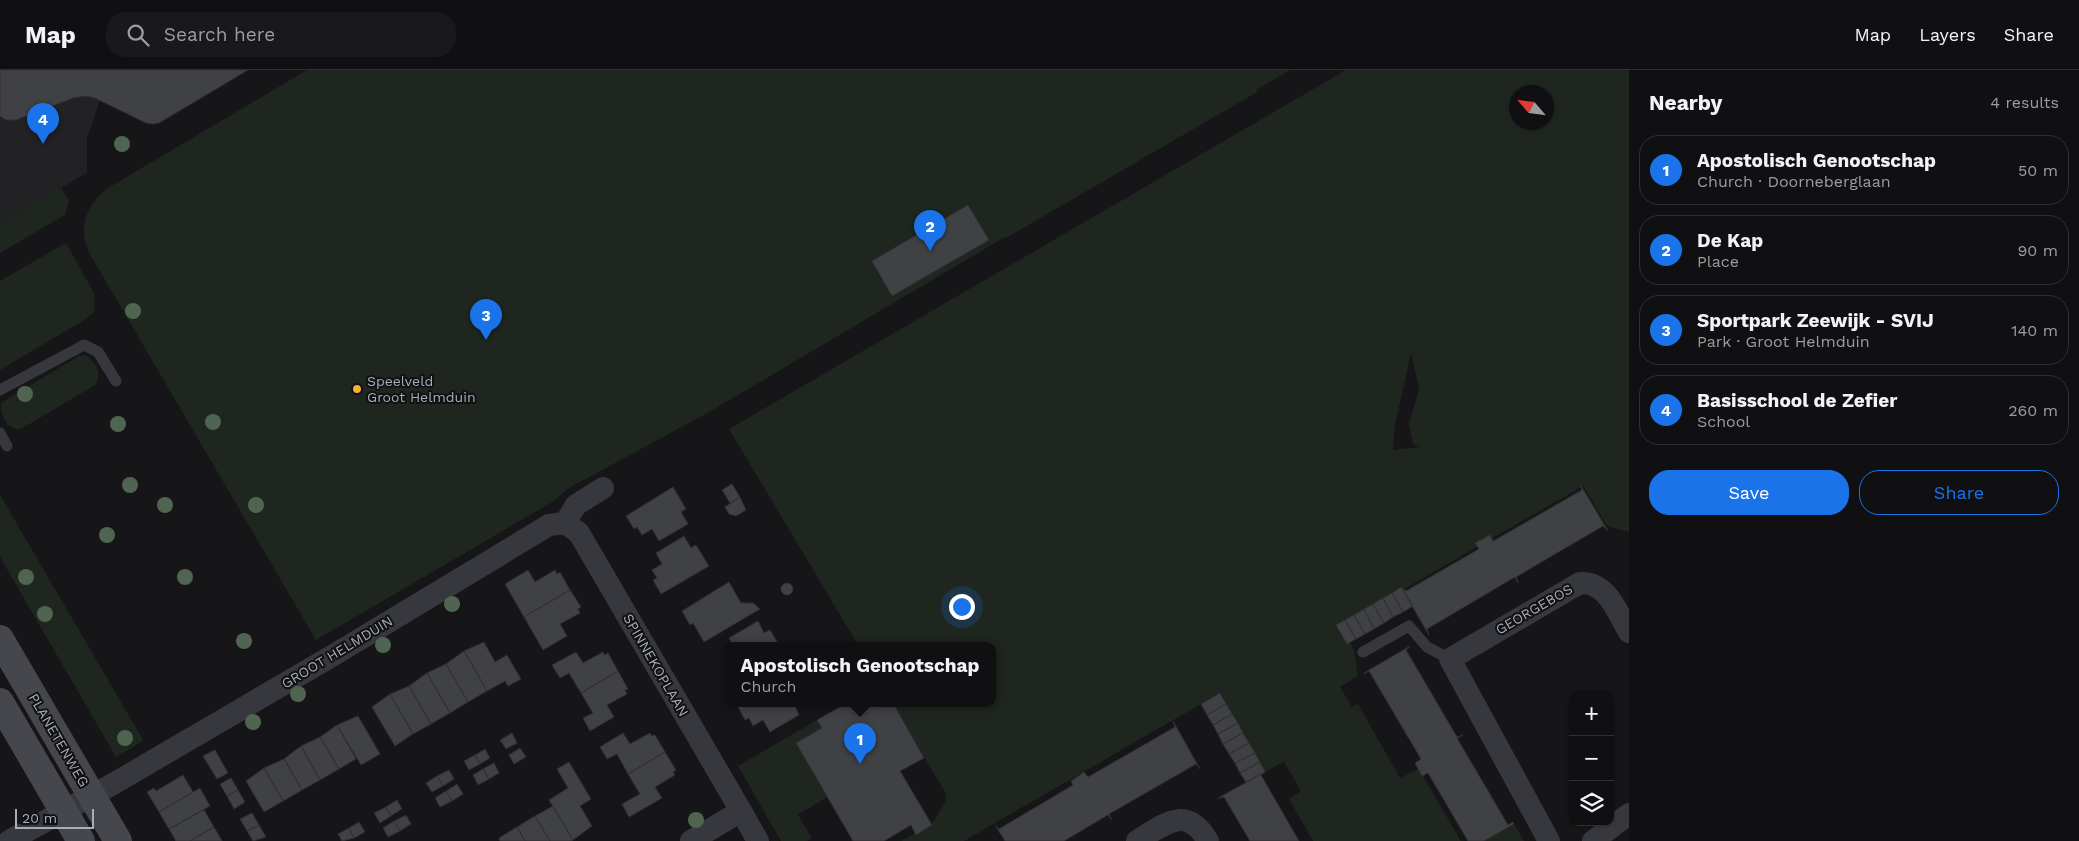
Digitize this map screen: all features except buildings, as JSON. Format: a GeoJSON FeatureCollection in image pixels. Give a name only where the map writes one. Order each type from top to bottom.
{"type":"FeatureCollection","features":[{"type":"Feature","properties":{"kind":"main road","name":"PLANETENWEG"},"geometry":{"type":"LineString","coordinates":[[0,639],[118,841]]}},
{"type":"Feature","properties":{"kind":"main road"},"geometry":{"type":"LineString","coordinates":[[0,702],[81,841]]}},
{"type":"Feature","properties":{"kind":"street"},"geometry":{"type":"LineString","coordinates":[[564,523],[576,505],[603,488]]}},
{"type":"Feature","properties":{"kind":"street","name":"GROOT HELMDUIN"},"geometry":{"type":"LineString","coordinates":[[9,841],[332,656],[549,525],[564,523]]}},
{"type":"Feature","properties":{"kind":"street","name":"SPINNEKOPLAAN"},"geometry":{"type":"LineString","coordinates":[[564,523],[579,533],[758,841]]}},
{"type":"Feature","properties":{"kind":"street","name":"GEORGEBOS"},"geometry":{"type":"LineString","coordinates":[[1450,659],[1580,582],[1591,582],[1602,589],[1629,632]]}},
{"type":"Feature","properties":{"kind":"street"},"geometry":{"type":"LineString","coordinates":[[1450,659],[1549,841]]}},
{"type":"Feature","properties":{"kind":"street"},"geometry":{"type":"LineString","coordinates":[[691,841],[741,811]]}},
{"type":"Feature","properties":{"kind":"street"},"geometry":{"type":"LineString","coordinates":[[1593,841],[1629,814]]}},
{"type":"Feature","properties":{"kind":"street"},"geometry":{"type":"LineString","coordinates":[[1137,841],[1179,819],[1189,820],[1198,826],[1208,841]]}},
{"type":"Feature","properties":{"kind":"lane"},"geometry":{"type":"LineString","coordinates":[[0,390],[84,345],[98,352],[116,382]]}},
{"type":"Feature","properties":{"kind":"lane"},"geometry":{"type":"LineString","coordinates":[[0,433],[7,446]]}},
{"type":"Feature","properties":{"kind":"lane"},"geometry":{"type":"LineString","coordinates":[[1363,652],[1409,626],[1427,647],[1450,659]]}},
{"type":"Feature","properties":{"kind":"shaded area"},"geometry":{"type":"Polygon","coordinates":[[[0,70],[93,70],[100,100],[87,138],[87,173],[0,223],[0,70]]]}},
{"type":"Feature","properties":{"kind":"shaded area"},"geometry":{"type":"Polygon","coordinates":[[[307,70],[1290,70],[1256,90],[1257,92],[1005,237],[711,411],[569,488],[554,501],[316,640],[88,251],[84,233],[84,224],[90,208],[108,188],[307,70]]]}},
{"type":"Feature","properties":{"kind":"shaded area"},"geometry":{"type":"Polygon","coordinates":[[[1346,70],[1629,70],[1629,532],[1607,526],[1583,486],[1340,626],[1354,650],[1358,676],[1340,687],[1352,707],[1358,704],[1400,778],[1419,769],[1461,841],[1313,841],[1289,799],[1301,791],[1284,762],[1265,772],[1220,693],[964,841],[901,841],[932,824],[946,801],[945,792],[894,707],[996,707],[996,642],[856,642],[729,429],[1346,70]],[[1411,353],[1395,425],[1393,450],[1420,447],[1413,444],[1409,424],[1419,389],[1411,353]]]}},
{"type":"Feature","properties":{"kind":"shaded area"},"geometry":{"type":"Polygon","coordinates":[[[61,187],[69,201],[65,215],[0,253],[0,223],[61,187]]]}},
{"type":"Feature","properties":{"kind":"shaded area"},"geometry":{"type":"Polygon","coordinates":[[[66,243],[94,293],[95,309],[92,314],[79,323],[0,370],[0,281],[66,243]]]}},
{"type":"Feature","properties":{"kind":"shaded area"},"geometry":{"type":"Polygon","coordinates":[[[85,355],[97,368],[98,377],[95,385],[21,429],[8,425],[3,417],[1,403],[79,356],[85,355]]]}},
{"type":"Feature","properties":{"kind":"shaded area"},"geometry":{"type":"Polygon","coordinates":[[[0,495],[142,738],[143,741],[116,757],[0,557],[0,495]]]}},
{"type":"Feature","properties":{"kind":"shaded area"},"geometry":{"type":"Polygon","coordinates":[[[817,720],[822,728],[796,743],[827,797],[798,815],[812,838],[807,841],[781,841],[738,766],[817,720]]]}},
{"type":"Feature","properties":{"kind":"shaded area"},"geometry":{"type":"Polygon","coordinates":[[[1514,824],[1524,841],[1484,841],[1514,824]]]}},
{"type":"Feature","properties":{"kind":"place","name":"Basisschool de Zefier"},"geometry":{"type":"Point","coordinates":[43,144]}},
{"type":"Feature","properties":{"kind":"place","name":"De Kap"},"geometry":{"type":"Point","coordinates":[930,251]}},
{"type":"Feature","properties":{"kind":"place","name":"Sportpark Zeewijk - SVIJ"},"geometry":{"type":"Point","coordinates":[486,340]}},
{"type":"Feature","properties":{"kind":"place","name":"Speelveld Groot Helmduin"},"geometry":{"type":"Point","coordinates":[357,389]}},
{"type":"Feature","properties":{"kind":"place","name":"Apostolisch Genootschap"},"geometry":{"type":"Point","coordinates":[860,764]}}]}
